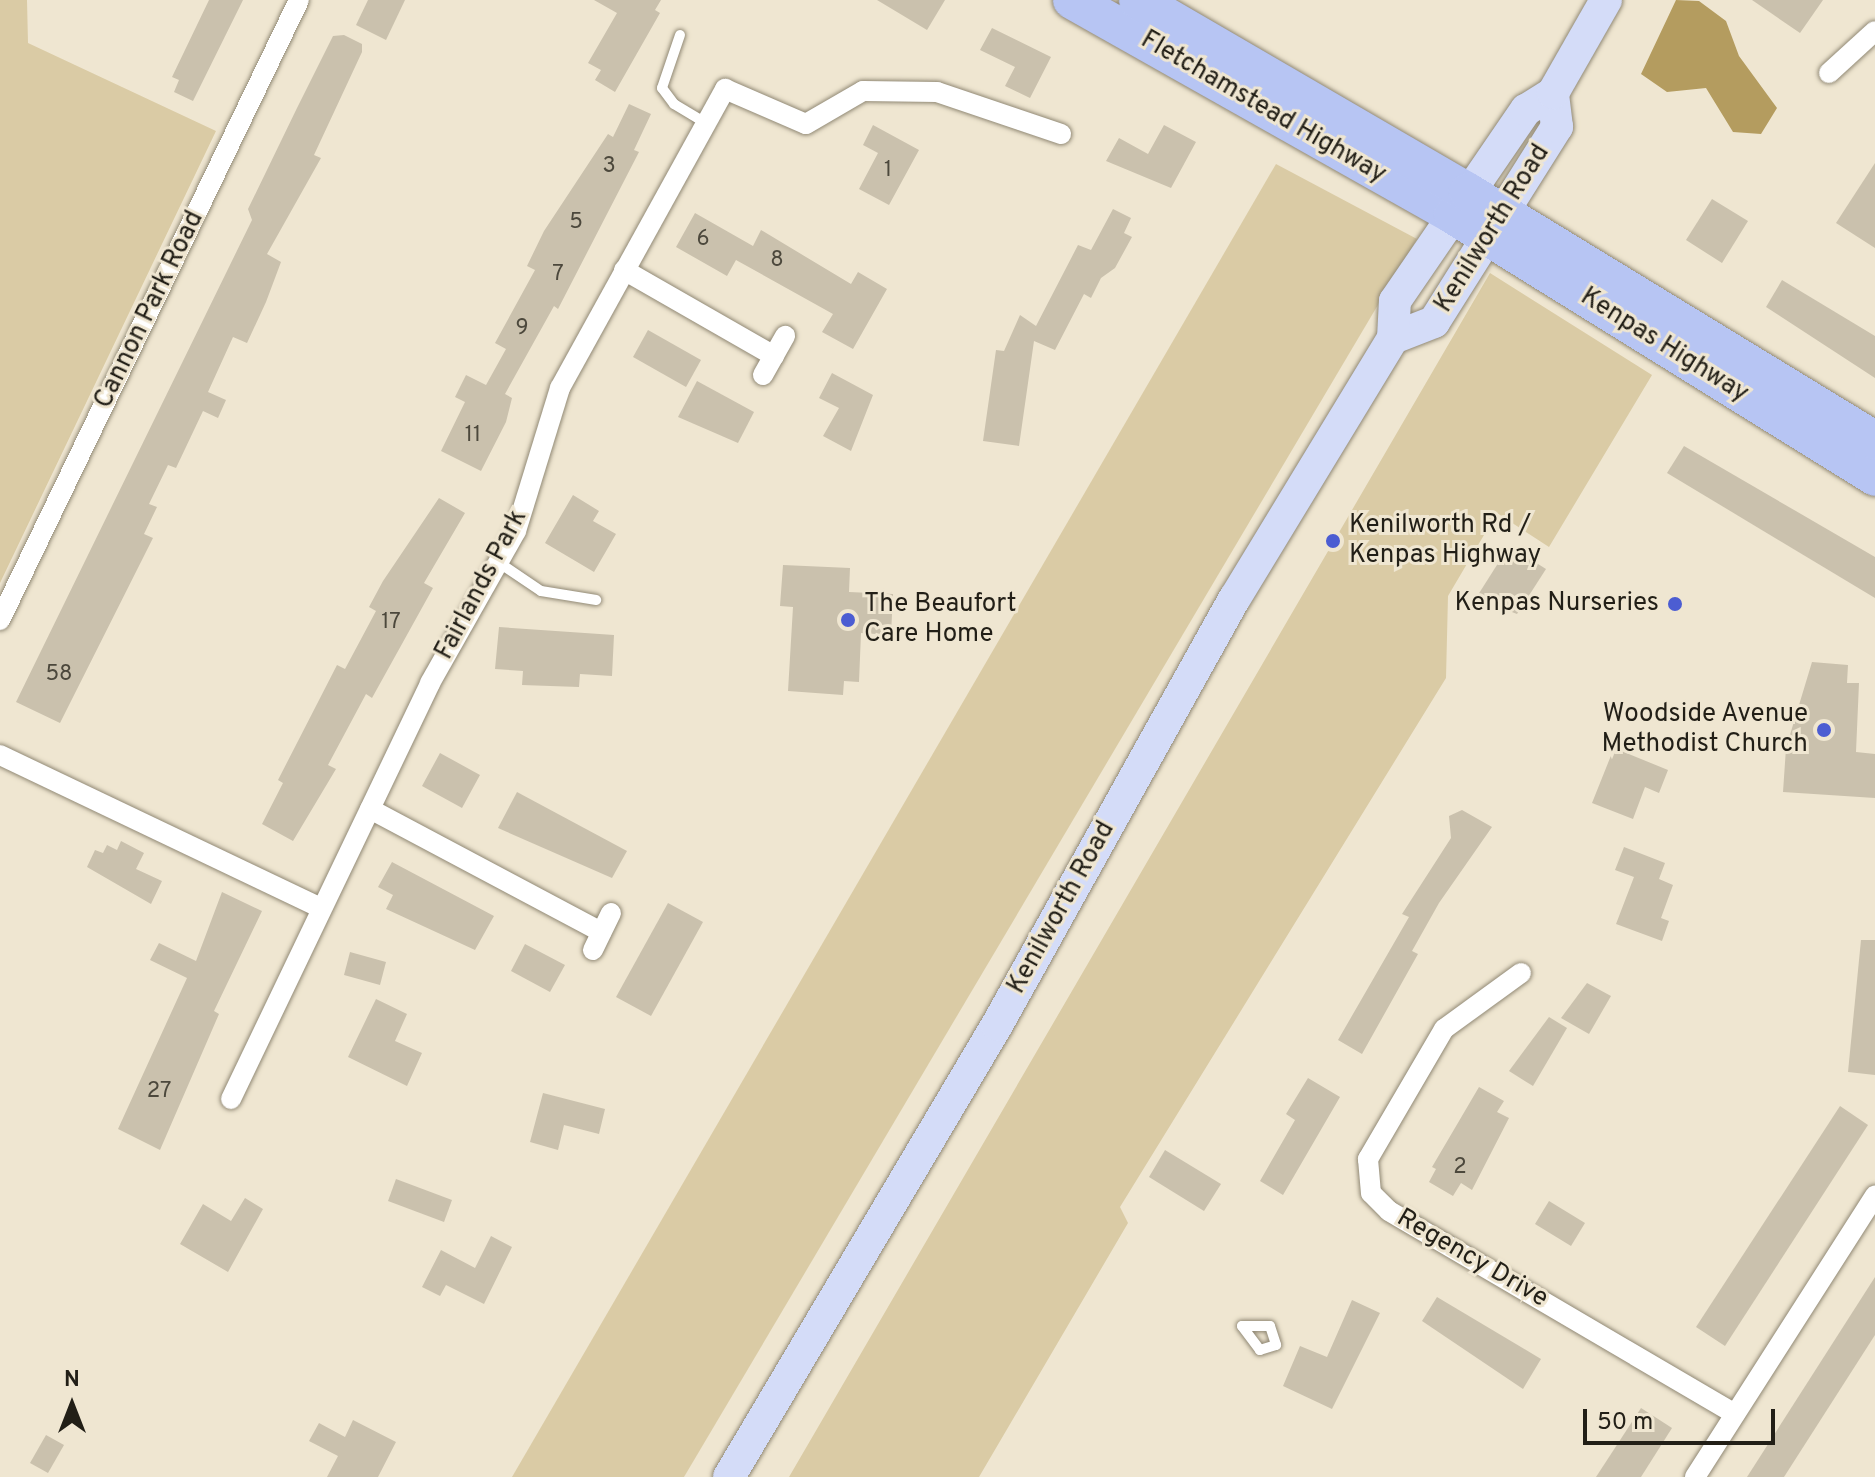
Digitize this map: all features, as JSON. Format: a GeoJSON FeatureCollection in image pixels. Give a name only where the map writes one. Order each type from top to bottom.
{"type":"FeatureCollection","features":[{"type":"Feature","properties":{"kind":"highway","name":"Fletchamstead Highway"},"geometry":{"type":"LineString","coordinates":[[1072,0],[1461,203]]}},
{"type":"Feature","properties":{"kind":"highway","name":"Fletchamstead Highway"},"geometry":{"type":"LineString","coordinates":[[1138,0],[1461,203]]}},
{"type":"Feature","properties":{"kind":"highway","name":"Kenpas Highway"},"geometry":{"type":"LineString","coordinates":[[1461,203],[1875,477]]}},
{"type":"Feature","properties":{"kind":"highway","name":"Kenpas Highway"},"geometry":{"type":"LineString","coordinates":[[1494,224],[1875,440]]}},
{"type":"Feature","properties":{"kind":"main road","name":"Kenilworth Road"},"geometry":{"type":"LineString","coordinates":[[729,1477],[989,1038],[1235,598],[1393,338],[1395,301],[1526,110],[1553,93],[1606,0]]}},
{"type":"Feature","properties":{"kind":"main road","name":"Kenilworth Road"},"geometry":{"type":"LineString","coordinates":[[1393,338],[1434,322],[1557,127],[1553,93]]}},
{"type":"Feature","properties":{"kind":"street","name":"Cannon Park Road"},"geometry":{"type":"LineString","coordinates":[[0,620],[299,0]]}},
{"type":"Feature","properties":{"kind":"street"},"geometry":{"type":"LineString","coordinates":[[1829,73],[1875,31]]}},
{"type":"Feature","properties":{"kind":"street","name":"Fairlands Park"},"geometry":{"type":"LineString","coordinates":[[231,1099],[430,683],[527,504],[560,388],[725,89],[806,124],[863,91],[937,92],[1061,134]]}},
{"type":"Feature","properties":{"kind":"street"},"geometry":{"type":"LineString","coordinates":[[624,270],[774,356]]}},
{"type":"Feature","properties":{"kind":"street"},"geometry":{"type":"LineString","coordinates":[[763,375],[785,336]]}},
{"type":"Feature","properties":{"kind":"street"},"geometry":{"type":"LineString","coordinates":[[0,755],[321,908]]}},
{"type":"Feature","properties":{"kind":"street"},"geometry":{"type":"LineString","coordinates":[[370,809],[597,941],[611,913]]}},
{"type":"Feature","properties":{"kind":"street","name":"Regency Drive"},"geometry":{"type":"LineString","coordinates":[[1521,973],[1444,1029],[1368,1159],[1371,1193],[1389,1211],[1735,1414]]}},
{"type":"Feature","properties":{"kind":"street"},"geometry":{"type":"LineString","coordinates":[[1695,1477],[1875,1196]]}},
{"type":"Feature","properties":{"kind":"lane"},"geometry":{"type":"LineString","coordinates":[[680,35],[662,88],[674,104],[706,123]]}},
{"type":"Feature","properties":{"kind":"lane"},"geometry":{"type":"LineString","coordinates":[[498,562],[541,591],[596,600]]}},
{"type":"Feature","properties":{"kind":"shaded area"},"geometry":{"type":"Polygon","coordinates":[[[0,0],[27,0],[28,43],[216,131],[0,583],[0,0]]]}},
{"type":"Feature","properties":{"kind":"shaded area"},"geometry":{"type":"Polygon","coordinates":[[[1676,0],[1699,1],[1726,21],[1739,56],[1777,108],[1761,134],[1733,132],[1706,88],[1667,92],[1641,74],[1676,0]]]}},
{"type":"Feature","properties":{"kind":"shaded area"},"geometry":{"type":"Polygon","coordinates":[[[1276,164],[1417,239],[684,1477],[512,1477],[1276,164]]]}},
{"type":"Feature","properties":{"kind":"shaded area"},"geometry":{"type":"Polygon","coordinates":[[[1490,273],[1652,375],[1549,547],[1497,513],[1448,596],[1446,678],[1120,1207],[1128,1223],[979,1477],[789,1477],[1490,273]]]}},
{"type":"Feature","properties":{"kind":"building"},"geometry":{"type":"Polygon","coordinates":[[[209,0],[243,0],[193,101],[174,92],[179,80],[172,77],[209,0]]]}},
{"type":"Feature","properties":{"kind":"building"},"geometry":{"type":"Polygon","coordinates":[[[368,0],[405,0],[386,40],[356,25],[368,0]]]}},
{"type":"Feature","properties":{"kind":"building"},"geometry":{"type":"Polygon","coordinates":[[[594,0],[661,0],[655,10],[660,13],[615,92],[595,80],[601,70],[588,63],[617,13],[594,0]]]}},
{"type":"Feature","properties":{"kind":"building"},"geometry":{"type":"Polygon","coordinates":[[[877,0],[945,0],[927,30],[877,0]]]}},
{"type":"Feature","properties":{"kind":"building"},"geometry":{"type":"Polygon","coordinates":[[[1752,0],[1823,0],[1800,33],[1752,0]]]}},
{"type":"Feature","properties":{"kind":"building"},"geometry":{"type":"Polygon","coordinates":[[[992,28],[1051,57],[1030,98],[1005,86],[1015,67],[980,50],[992,28]]]}},
{"type":"Feature","properties":{"kind":"building"},"geometry":{"type":"Polygon","coordinates":[[[344,35],[362,44],[362,52],[314,155],[321,158],[267,254],[281,262],[266,302],[247,343],[233,337],[208,392],[226,400],[218,418],[203,411],[176,468],[168,465],[149,504],[157,507],[144,534],[153,538],[60,723],[16,702],[252,220],[248,209],[297,108],[333,36],[344,35]]]}},
{"type":"Feature","properties":{"kind":"building"},"geometry":{"type":"Polygon","coordinates":[[[629,104],[651,114],[634,150],[639,152],[558,309],[554,306],[505,394],[512,398],[506,422],[481,471],[441,451],[465,402],[455,397],[466,375],[486,385],[506,349],[495,343],[535,270],[527,266],[544,231],[608,134],[613,137],[629,104]]]}},
{"type":"Feature","properties":{"kind":"building"},"geometry":{"type":"Polygon","coordinates":[[[873,125],[919,150],[889,205],[859,189],[878,153],[863,145],[873,125]]]}},
{"type":"Feature","properties":{"kind":"building"},"geometry":{"type":"Polygon","coordinates":[[[1164,125],[1196,142],[1171,188],[1106,161],[1119,138],[1148,154],[1164,125]]]}},
{"type":"Feature","properties":{"kind":"building"},"geometry":{"type":"Polygon","coordinates":[[[1875,163],[1875,248],[1836,223],[1875,163]]]}},
{"type":"Feature","properties":{"kind":"building"},"geometry":{"type":"Polygon","coordinates":[[[1712,199],[1748,221],[1722,263],[1686,240],[1712,199]]]}},
{"type":"Feature","properties":{"kind":"building"},"geometry":{"type":"Polygon","coordinates":[[[1113,209],[1131,218],[1124,233],[1132,237],[1115,268],[1101,278],[1091,298],[1084,294],[1055,350],[1034,341],[1019,446],[983,441],[996,350],[1004,351],[1020,315],[1036,326],[1078,245],[1091,250],[1113,209]]]}},
{"type":"Feature","properties":{"kind":"building"},"geometry":{"type":"Polygon","coordinates":[[[695,213],[753,246],[761,230],[851,284],[858,272],[887,289],[853,349],[822,332],[833,314],[736,260],[727,276],[676,247],[695,213]]]}},
{"type":"Feature","properties":{"kind":"building"},"geometry":{"type":"Polygon","coordinates":[[[1782,280],[1875,336],[1875,378],[1766,307],[1782,280]]]}},
{"type":"Feature","properties":{"kind":"building"},"geometry":{"type":"Polygon","coordinates":[[[648,330],[701,360],[686,387],[633,357],[648,330]]]}},
{"type":"Feature","properties":{"kind":"building"},"geometry":{"type":"Polygon","coordinates":[[[832,373],[873,395],[851,451],[823,436],[839,408],[819,398],[832,373]]]}},
{"type":"Feature","properties":{"kind":"building"},"geometry":{"type":"Polygon","coordinates":[[[697,381],[754,412],[738,443],[678,417],[697,381]]]}},
{"type":"Feature","properties":{"kind":"building"},"geometry":{"type":"Polygon","coordinates":[[[1684,446],[1875,557],[1875,598],[1667,473],[1684,446]]]}},
{"type":"Feature","properties":{"kind":"building"},"geometry":{"type":"Polygon","coordinates":[[[573,495],[599,511],[593,521],[616,534],[594,572],[545,543],[573,495]]]}},
{"type":"Feature","properties":{"kind":"building"},"geometry":{"type":"Polygon","coordinates":[[[439,498],[465,513],[424,583],[433,588],[372,698],[366,694],[328,765],[336,769],[293,841],[262,824],[283,783],[278,780],[337,665],[345,669],[376,611],[369,607],[383,581],[439,498]]]}},
{"type":"Feature","properties":{"kind":"building"},"geometry":{"type":"Polygon","coordinates":[[[1509,546],[1546,569],[1517,614],[1476,598],[1509,546]]]}},
{"type":"Feature","properties":{"kind":"building","name":"The Beaufort Care Home"},"geometry":{"type":"Polygon","coordinates":[[[783,565],[850,568],[849,592],[893,594],[891,635],[861,633],[859,682],[844,681],[843,695],[788,691],[793,607],[780,606],[783,565]]]}},
{"type":"Feature","properties":{"kind":"building"},"geometry":{"type":"Polygon","coordinates":[[[499,627],[614,635],[612,676],[580,674],[579,687],[522,685],[523,671],[495,669],[499,627]]]}},
{"type":"Feature","properties":{"kind":"building","name":"Woodside Avenue Methodist Church"},"geometry":{"type":"Polygon","coordinates":[[[1812,662],[1848,665],[1847,683],[1859,683],[1856,752],[1875,754],[1875,798],[1783,792],[1786,748],[1812,662]]]}},
{"type":"Feature","properties":{"kind":"building"},"geometry":{"type":"Polygon","coordinates":[[[1614,748],[1668,770],[1659,793],[1645,787],[1633,819],[1592,803],[1614,748]]]}},
{"type":"Feature","properties":{"kind":"building"},"geometry":{"type":"Polygon","coordinates":[[[440,753],[480,775],[462,808],[422,786],[440,753]]]}},
{"type":"Feature","properties":{"kind":"building"},"geometry":{"type":"Polygon","coordinates":[[[517,792],[627,851],[612,878],[498,828],[517,792]]]}},
{"type":"Feature","properties":{"kind":"building"},"geometry":{"type":"Polygon","coordinates":[[[1462,810],[1492,827],[1439,903],[1412,951],[1418,954],[1362,1054],[1338,1040],[1409,917],[1402,914],[1451,838],[1449,816],[1462,810]]]}},
{"type":"Feature","properties":{"kind":"building"},"geometry":{"type":"Polygon","coordinates":[[[121,841],[144,853],[136,869],[162,881],[151,904],[87,867],[95,850],[103,853],[107,845],[117,850],[121,841]]]}},
{"type":"Feature","properties":{"kind":"building"},"geometry":{"type":"Polygon","coordinates":[[[1624,847],[1665,863],[1659,879],[1673,885],[1661,918],[1669,921],[1662,941],[1616,924],[1634,877],[1615,870],[1624,847]]]}},
{"type":"Feature","properties":{"kind":"building"},"geometry":{"type":"Polygon","coordinates":[[[392,862],[494,916],[475,950],[386,909],[393,895],[378,887],[392,862]]]}},
{"type":"Feature","properties":{"kind":"building"},"geometry":{"type":"Polygon","coordinates":[[[222,892],[262,911],[214,1011],[219,1014],[160,1150],[118,1129],[187,978],[150,960],[159,943],[196,961],[222,892]]]}},
{"type":"Feature","properties":{"kind":"building"},"geometry":{"type":"Polygon","coordinates":[[[668,903],[703,922],[651,1016],[616,997],[668,903]]]}},
{"type":"Feature","properties":{"kind":"building"},"geometry":{"type":"Polygon","coordinates":[[[1861,940],[1875,940],[1875,1075],[1848,1072],[1861,940]]]}},
{"type":"Feature","properties":{"kind":"building"},"geometry":{"type":"Polygon","coordinates":[[[525,944],[565,965],[550,992],[511,971],[525,944]]]}},
{"type":"Feature","properties":{"kind":"building"},"geometry":{"type":"Polygon","coordinates":[[[350,952],[386,962],[380,985],[344,975],[350,952]]]}},
{"type":"Feature","properties":{"kind":"building"},"geometry":{"type":"Polygon","coordinates":[[[1587,983],[1611,996],[1589,1034],[1561,1018],[1587,983]]]}},
{"type":"Feature","properties":{"kind":"building"},"geometry":{"type":"Polygon","coordinates":[[[376,999],[407,1014],[395,1041],[422,1053],[407,1086],[348,1057],[376,999]]]}},
{"type":"Feature","properties":{"kind":"building"},"geometry":{"type":"Polygon","coordinates":[[[1549,1017],[1567,1028],[1533,1086],[1509,1071],[1549,1017]]]}},
{"type":"Feature","properties":{"kind":"building"},"geometry":{"type":"Polygon","coordinates":[[[1308,1078],[1340,1097],[1283,1195],[1260,1181],[1295,1120],[1286,1114],[1308,1078]]]}},
{"type":"Feature","properties":{"kind":"building"},"geometry":{"type":"Polygon","coordinates":[[[1479,1087],[1504,1101],[1497,1112],[1509,1118],[1472,1190],[1461,1183],[1453,1196],[1429,1182],[1436,1169],[1432,1167],[1479,1087]]]}},
{"type":"Feature","properties":{"kind":"building"},"geometry":{"type":"Polygon","coordinates":[[[543,1093],[605,1109],[599,1134],[564,1125],[558,1150],[530,1142],[543,1093]]]}},
{"type":"Feature","properties":{"kind":"building"},"geometry":{"type":"Polygon","coordinates":[[[1840,1106],[1868,1125],[1725,1346],[1696,1327],[1840,1106]]]}},
{"type":"Feature","properties":{"kind":"building"},"geometry":{"type":"Polygon","coordinates":[[[1165,1150],[1221,1184],[1204,1211],[1149,1177],[1165,1150]]]}},
{"type":"Feature","properties":{"kind":"building"},"geometry":{"type":"Polygon","coordinates":[[[396,1179],[452,1200],[444,1222],[388,1201],[396,1179]]]}},
{"type":"Feature","properties":{"kind":"building"},"geometry":{"type":"Polygon","coordinates":[[[245,1198],[263,1209],[228,1272],[180,1244],[203,1204],[231,1221],[245,1198]]]}},
{"type":"Feature","properties":{"kind":"building"},"geometry":{"type":"Polygon","coordinates":[[[1549,1201],[1585,1223],[1571,1246],[1535,1224],[1549,1201]]]}},
{"type":"Feature","properties":{"kind":"building"},"geometry":{"type":"Polygon","coordinates":[[[491,1236],[512,1247],[484,1304],[446,1285],[440,1296],[422,1287],[441,1250],[475,1268],[491,1236]]]}},
{"type":"Feature","properties":{"kind":"building"},"geometry":{"type":"Polygon","coordinates":[[[1875,1277],[1875,1335],[1784,1477],[1747,1477],[1875,1277]]]}},
{"type":"Feature","properties":{"kind":"building"},"geometry":{"type":"Polygon","coordinates":[[[1437,1297],[1541,1359],[1523,1389],[1422,1321],[1437,1297]]]}},
{"type":"Feature","properties":{"kind":"building"},"geometry":{"type":"Polygon","coordinates":[[[1352,1300],[1380,1313],[1332,1409],[1283,1386],[1300,1346],[1327,1357],[1352,1300]]]}},
{"type":"Feature","properties":{"kind":"building"},"geometry":{"type":"Polygon","coordinates":[[[1641,1408],[1672,1428],[1641,1477],[1596,1477],[1641,1408]]]}},
{"type":"Feature","properties":{"kind":"building"},"geometry":{"type":"Polygon","coordinates":[[[353,1420],[396,1442],[378,1477],[327,1477],[338,1456],[309,1441],[319,1423],[345,1437],[353,1420]]]}},
{"type":"Feature","properties":{"kind":"building"},"geometry":{"type":"Polygon","coordinates":[[[46,1435],[64,1445],[48,1473],[30,1463],[46,1435]]]}},
{"type":"Feature","properties":{"kind":"place","name":"Kenilworth Rd / Kenpas Highway"},"geometry":{"type":"Point","coordinates":[1333,541]}},
{"type":"Feature","properties":{"kind":"place","name":"Kenpas Nurseries"},"geometry":{"type":"Point","coordinates":[1675,604]}},
{"type":"Feature","properties":{"kind":"place","name":"The Beaufort Care Home"},"geometry":{"type":"Point","coordinates":[848,620]}},
{"type":"Feature","properties":{"kind":"place","name":"Woodside Avenue Methodist Church"},"geometry":{"type":"Point","coordinates":[1824,730]}}]}
